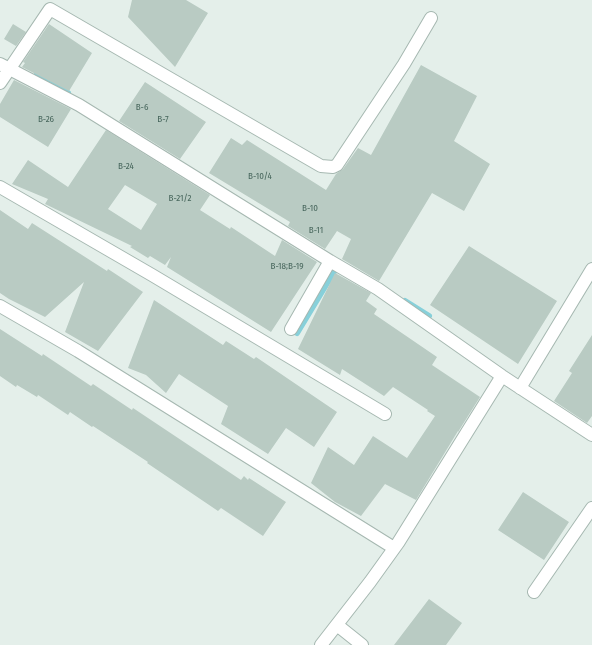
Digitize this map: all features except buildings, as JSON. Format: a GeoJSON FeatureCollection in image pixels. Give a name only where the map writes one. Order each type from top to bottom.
{"type":"FeatureCollection","features":[{"type":"Feature","properties":{"kind":"street"},"geometry":{"type":"LineString","coordinates":[[0,83],[4,66],[50,9],[322,166],[333,167],[337,165],[392,83],[431,18]]}},
{"type":"Feature","properties":{"kind":"street"},"geometry":{"type":"LineString","coordinates":[[4,66],[79,105],[330,261],[378,289],[502,376],[592,435]]}},
{"type":"Feature","properties":{"kind":"street"},"geometry":{"type":"LineString","coordinates":[[0,187],[152,275],[384,414]]}},
{"type":"Feature","properties":{"kind":"street"},"geometry":{"type":"LineString","coordinates":[[291,329],[330,261]]}},
{"type":"Feature","properties":{"kind":"street"},"geometry":{"type":"LineString","coordinates":[[520,388],[592,269]]}},
{"type":"Feature","properties":{"kind":"street"},"geometry":{"type":"LineString","coordinates":[[0,306],[78,350],[394,548]]}},
{"type":"Feature","properties":{"kind":"street"},"geometry":{"type":"LineString","coordinates":[[322,645],[394,548],[502,376]]}},
{"type":"Feature","properties":{"kind":"street"},"geometry":{"type":"LineString","coordinates":[[534,592],[592,508]]}},
{"type":"Feature","properties":{"kind":"street"},"geometry":{"type":"LineString","coordinates":[[337,625],[362,645]]}},
{"type":"Feature","properties":{"kind":"waterway"},"geometry":{"type":"LineString","coordinates":[[37,74],[68,93]]}},
{"type":"Feature","properties":{"kind":"waterway"},"geometry":{"type":"LineString","coordinates":[[297,333],[335,270],[331,267]]}},
{"type":"Feature","properties":{"kind":"waterway"},"geometry":{"type":"LineString","coordinates":[[405,301],[429,316]]}}]}
